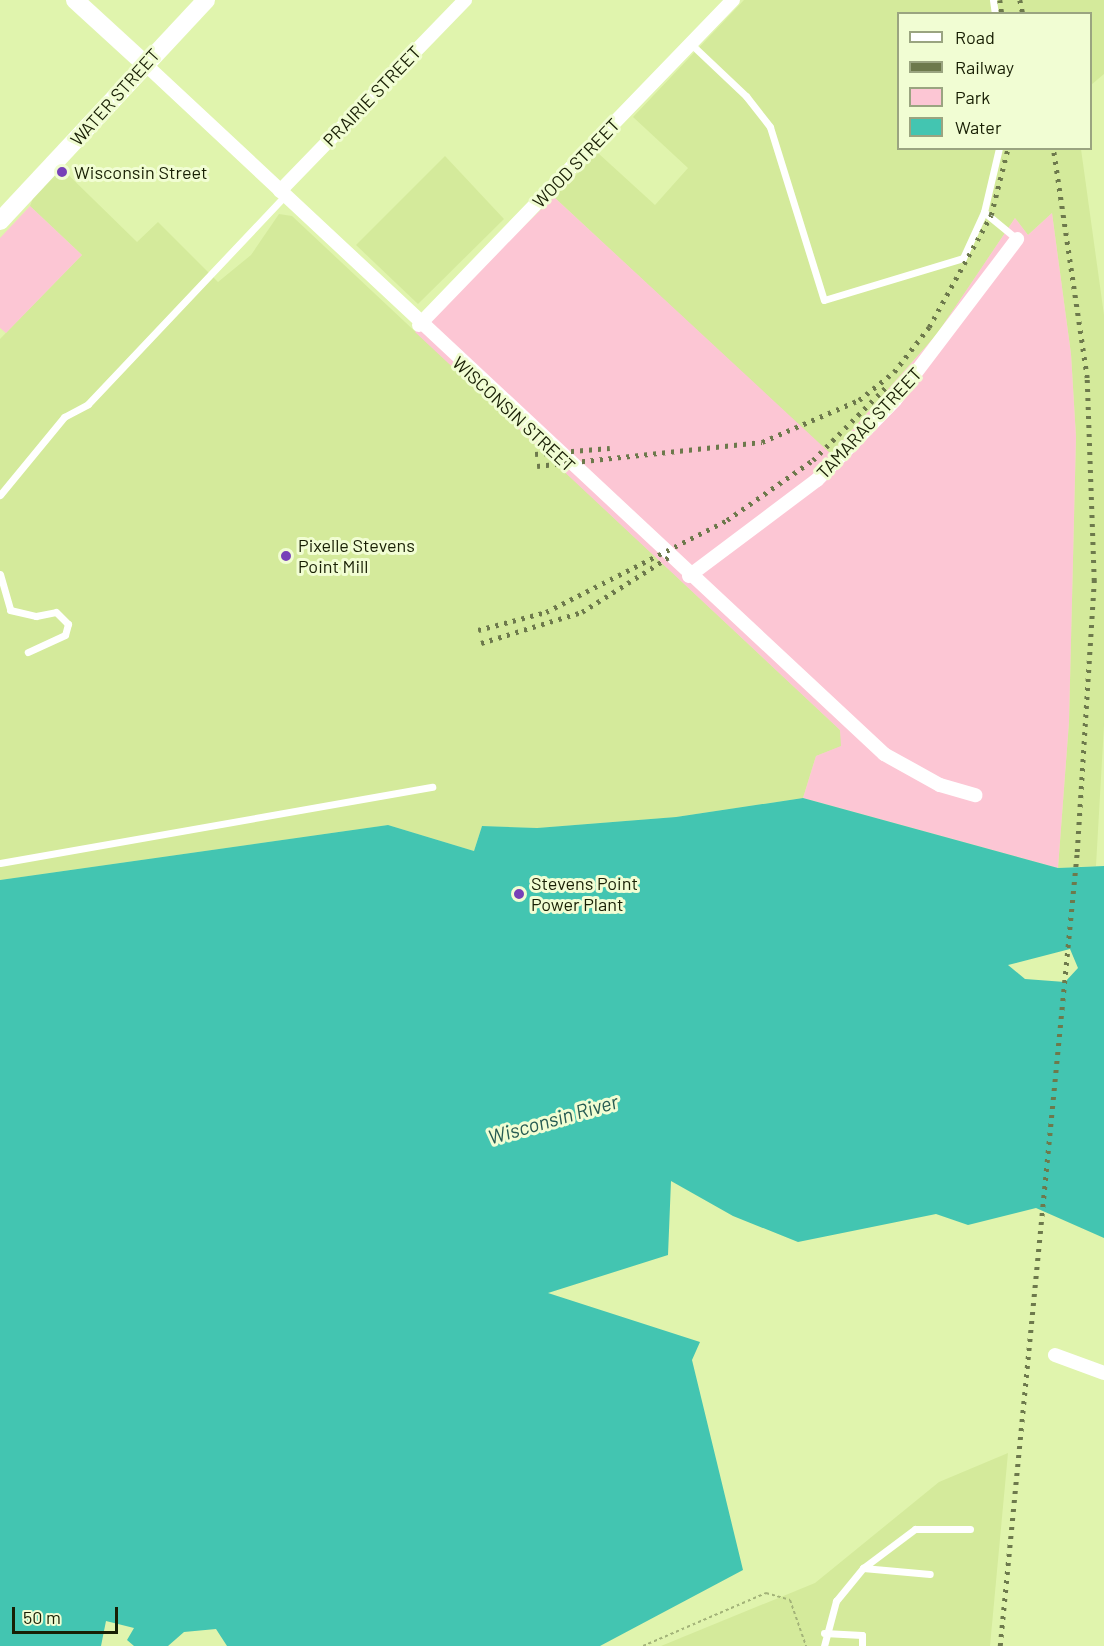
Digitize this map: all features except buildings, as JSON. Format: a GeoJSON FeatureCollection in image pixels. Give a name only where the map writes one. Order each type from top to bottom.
{"type":"FeatureCollection","features":[{"type":"Feature","properties":{"kind":"street","name":"WISCONSIN STREET"},"geometry":{"type":"LineString","coordinates":[[75,0],[418,325],[884,754],[940,785],[976,795]]}},
{"type":"Feature","properties":{"kind":"street","name":"WATER STREET"},"geometry":{"type":"LineString","coordinates":[[0,221],[206,0]]}},
{"type":"Feature","properties":{"kind":"street","name":"PRAIRIE STREET"},"geometry":{"type":"LineString","coordinates":[[282,194],[465,0]]}},
{"type":"Feature","properties":{"kind":"street","name":"WOOD STREET"},"geometry":{"type":"LineString","coordinates":[[418,325],[733,0]]}},
{"type":"Feature","properties":{"kind":"street","name":"TAMARAC STREET"},"geometry":{"type":"LineString","coordinates":[[689,576],[817,480],[895,400],[1017,239]]}},
{"type":"Feature","properties":{"kind":"street"},"geometry":{"type":"LineString","coordinates":[[1055,1355],[1104,1373]]}},
{"type":"Feature","properties":{"kind":"lane"},"geometry":{"type":"LineString","coordinates":[[691,44],[746,96],[770,127],[824,300],[952,265],[963,258],[984,212],[999,150]]}},
{"type":"Feature","properties":{"kind":"lane"},"geometry":{"type":"LineString","coordinates":[[0,495],[64,417],[88,404],[282,194]]}},
{"type":"Feature","properties":{"kind":"lane"},"geometry":{"type":"LineString","coordinates":[[984,212],[1017,239]]}},
{"type":"Feature","properties":{"kind":"lane"},"geometry":{"type":"LineString","coordinates":[[0,574],[10,610],[36,616],[56,612],[68,624],[65,635],[28,652]]}},
{"type":"Feature","properties":{"kind":"lane"},"geometry":{"type":"LineString","coordinates":[[0,863],[432,787]]}},
{"type":"Feature","properties":{"kind":"lane"},"geometry":{"type":"LineString","coordinates":[[824,1646],[824,1633],[836,1601],[863,1568],[915,1529],[970,1529]]}},
{"type":"Feature","properties":{"kind":"lane"},"geometry":{"type":"LineString","coordinates":[[863,1568],[930,1574]]}},
{"type":"Feature","properties":{"kind":"lane"},"geometry":{"type":"LineString","coordinates":[[824,1633],[862,1635],[862,1646]]}},
{"type":"Feature","properties":{"kind":"path"},"geometry":{"type":"LineString","coordinates":[[643,1646],[766,1593],[790,1600],[806,1646]]}},
{"type":"Feature","properties":{"kind":"shaded area"},"geometry":{"type":"Polygon","coordinates":[[[744,0],[1104,0],[1104,74],[1092,84],[1092,12],[897,12],[897,150],[1081,150],[1104,315],[1104,725],[1096,866],[1058,868],[1069,722],[1076,437],[1071,354],[1052,213],[1028,235],[1015,218],[937,334],[830,454],[554,197],[598,153],[655,205],[688,168],[633,117],[744,0]]]}},
{"type":"Feature","properties":{"kind":"shaded area"},"geometry":{"type":"Polygon","coordinates":[[[49,156],[137,242],[158,222],[218,282],[251,255],[279,214],[292,216],[840,730],[842,746],[816,756],[803,798],[676,817],[537,828],[482,826],[474,851],[388,825],[0,880],[0,339],[82,255],[30,206],[49,156]]]}},
{"type":"Feature","properties":{"kind":"shaded area"},"geometry":{"type":"Polygon","coordinates":[[[445,156],[504,219],[418,304],[356,245],[445,156]]]}},
{"type":"Feature","properties":{"kind":"shaded area"},"geometry":{"type":"Polygon","coordinates":[[[1008,1453],[990,1646],[661,1646],[815,1583],[939,1482],[1008,1453]]]}},
{"type":"Feature","properties":{"kind":"green space"},"geometry":{"type":"Polygon","coordinates":[[[554,197],[831,454],[937,334],[1015,218],[1028,235],[1052,213],[1071,354],[1076,437],[1069,722],[1058,868],[803,798],[816,756],[841,746],[840,730],[415,332],[554,197]]]}},
{"type":"Feature","properties":{"kind":"green space"},"geometry":{"type":"Polygon","coordinates":[[[30,206],[82,255],[6,333],[0,328],[0,238],[30,206]]]}},
{"type":"Feature","properties":{"kind":"water","name":"Wisconsin River"},"geometry":{"type":"Polygon","coordinates":[[[803,798],[1058,868],[1104,866],[1104,1238],[1036,1208],[968,1225],[936,1214],[798,1242],[733,1216],[671,1181],[668,1255],[548,1293],[700,1342],[692,1360],[743,1570],[600,1646],[227,1646],[216,1629],[184,1632],[168,1646],[134,1646],[127,1640],[134,1628],[106,1621],[101,1646],[0,1646],[0,880],[388,825],[474,851],[482,826],[537,828],[676,817],[803,798]],[[1070,949],[1008,965],[1025,979],[1065,982],[1078,968],[1070,949]]]}},
{"type":"Feature","properties":{"kind":"railway"},"geometry":{"type":"LineString","coordinates":[[1000,0],[1002,12]]}},
{"type":"Feature","properties":{"kind":"railway"},"geometry":{"type":"LineString","coordinates":[[1020,0],[1023,12]]}},
{"type":"Feature","properties":{"kind":"railway"},"geometry":{"type":"LineString","coordinates":[[537,466],[762,442],[859,400],[894,372],[929,327],[991,215],[1007,150]]}},
{"type":"Feature","properties":{"kind":"railway"},"geometry":{"type":"LineString","coordinates":[[1000,1646],[1077,852],[1094,581],[1087,378],[1053,150]]}},
{"type":"Feature","properties":{"kind":"railway"},"geometry":{"type":"LineString","coordinates":[[478,630],[546,612],[727,520],[813,460],[887,386]]}},
{"type":"Feature","properties":{"kind":"railway"},"geometry":{"type":"LineString","coordinates":[[535,454],[610,448]]}},
{"type":"Feature","properties":{"kind":"railway"},"geometry":{"type":"LineString","coordinates":[[481,643],[582,612],[669,557]]}},
{"type":"Feature","properties":{"kind":"place","name":"Wisconsin Street"},"geometry":{"type":"Point","coordinates":[62,172]}},
{"type":"Feature","properties":{"kind":"place","name":"Pixelle Stevens Point Mill"},"geometry":{"type":"Point","coordinates":[286,556]}},
{"type":"Feature","properties":{"kind":"place","name":"Stevens Point Power Plant"},"geometry":{"type":"Point","coordinates":[519,894]}}]}
